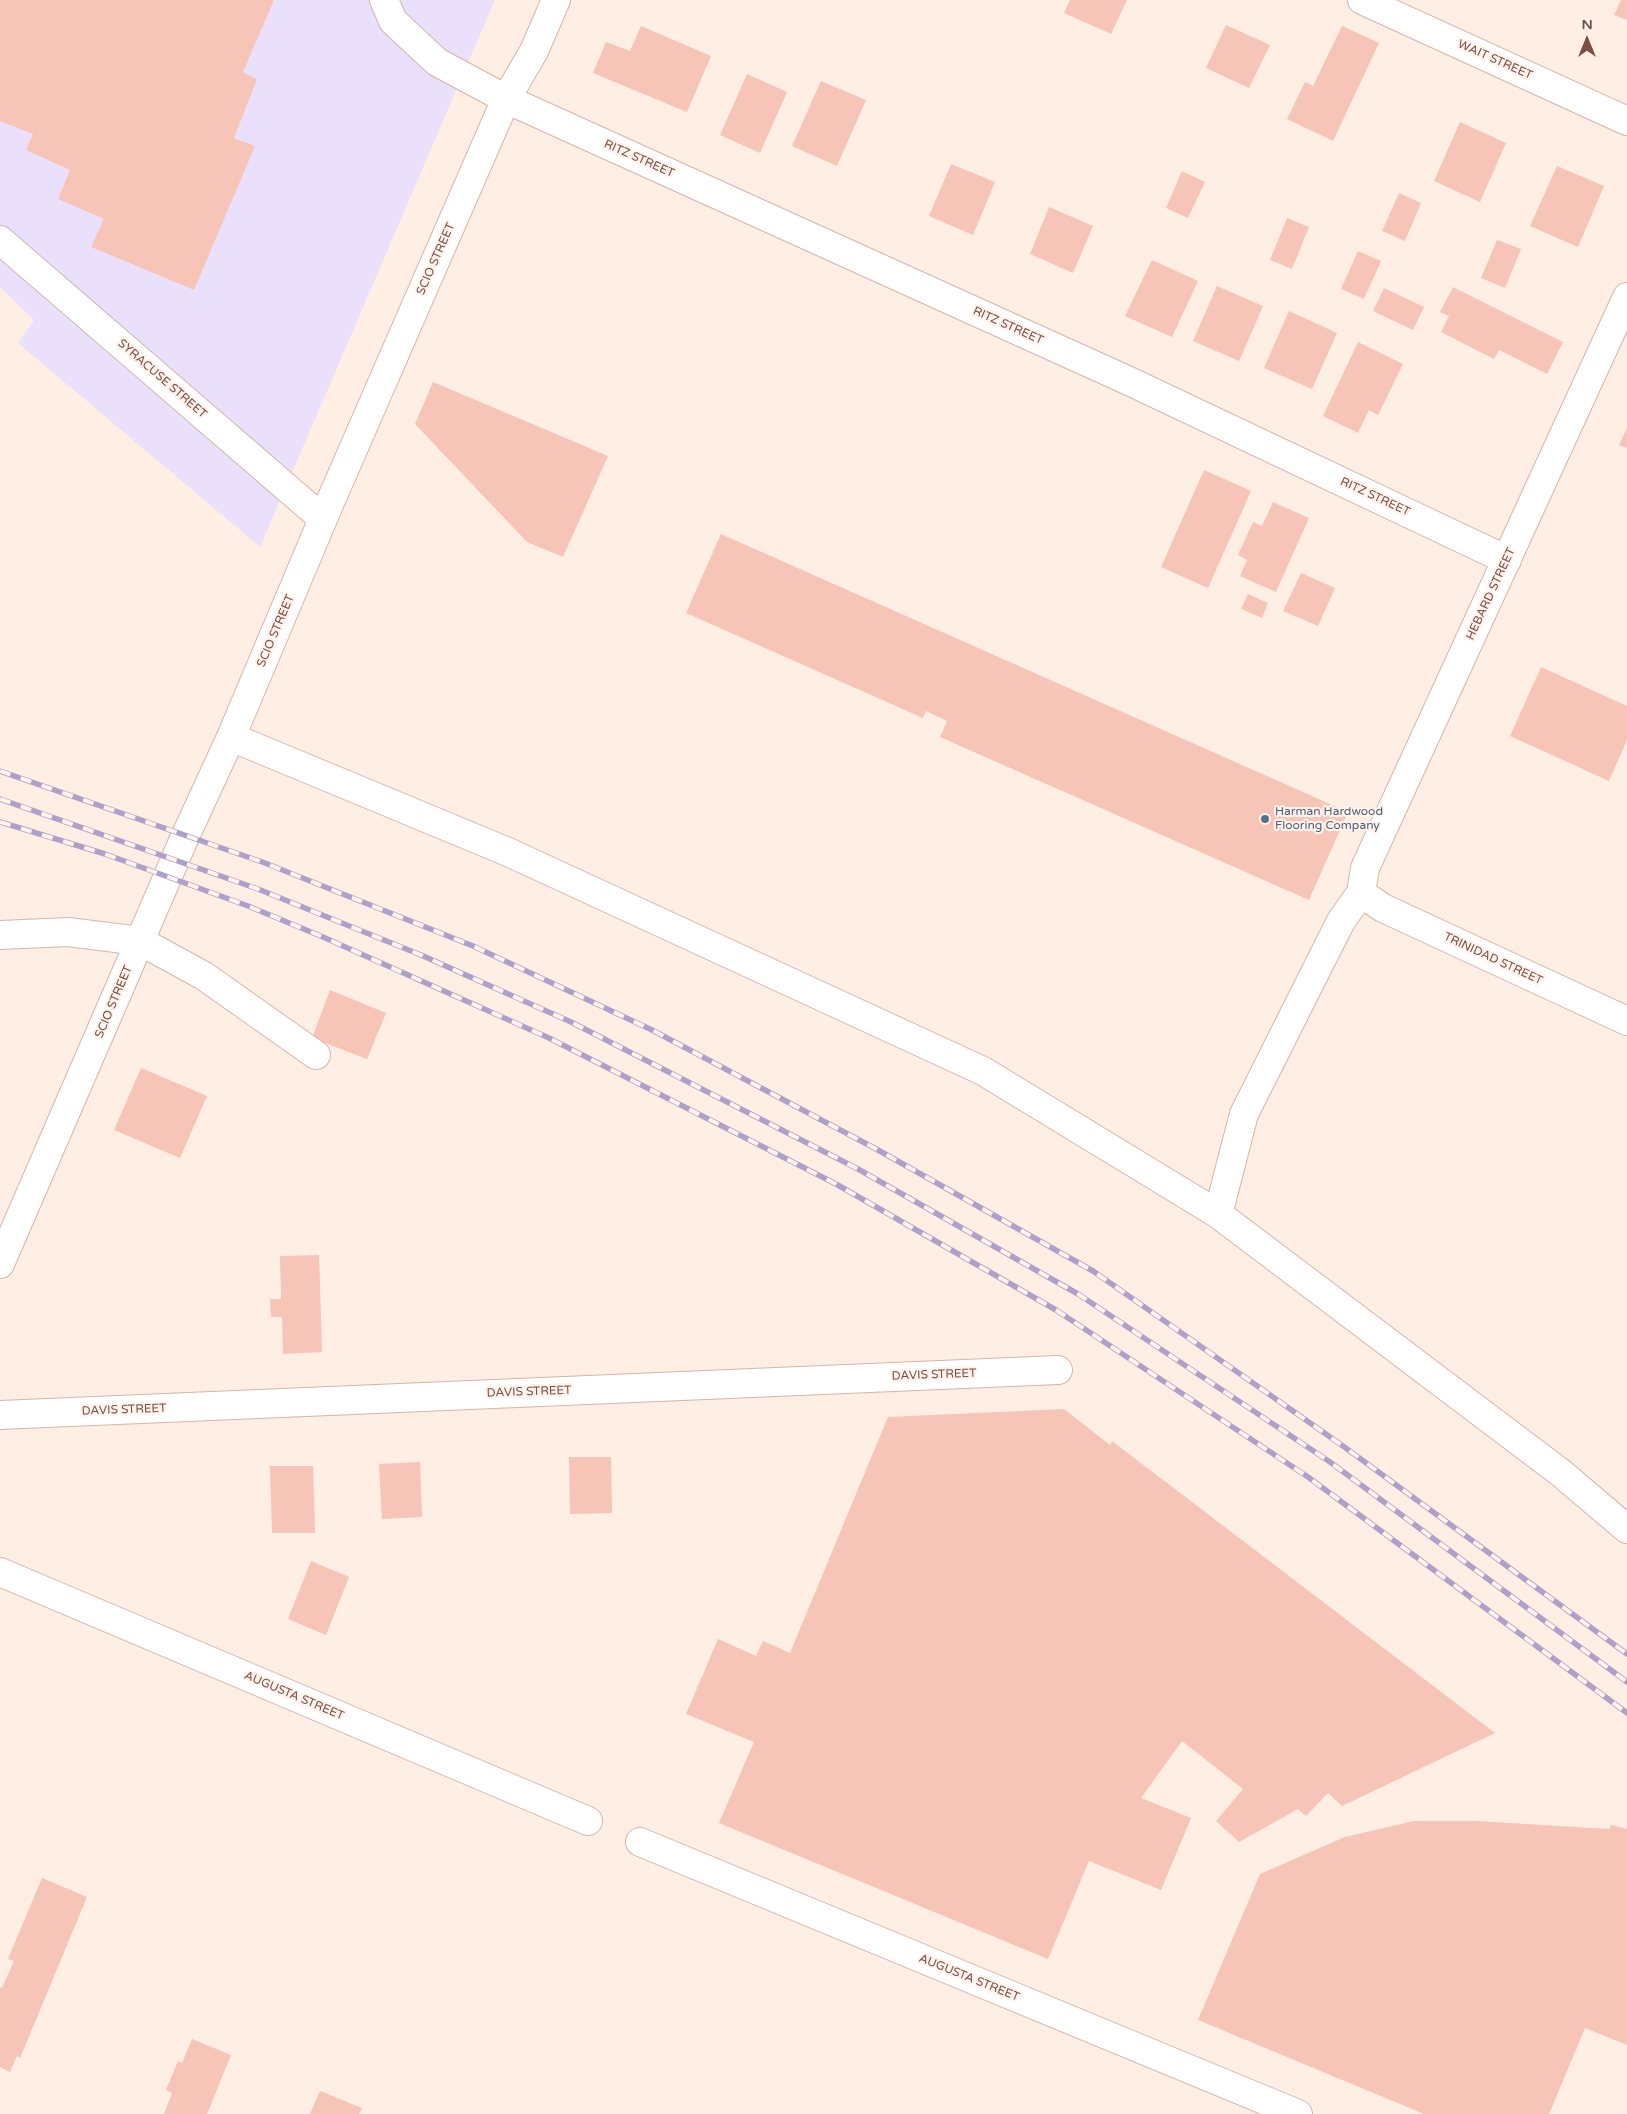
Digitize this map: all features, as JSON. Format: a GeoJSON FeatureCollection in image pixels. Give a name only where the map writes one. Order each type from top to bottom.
{"type":"FeatureCollection","features":[{"type":"Feature","properties":{"kind":"street","name":"RITZ STREET"},"geometry":{"type":"LineString","coordinates":[[384,0],[393,21],[437,62],[506,99],[1129,381],[1507,560]]}},
{"type":"Feature","properties":{"kind":"street","name":"SCIO STREET"},"geometry":{"type":"LineString","coordinates":[[0,1264],[231,737],[323,519],[506,99],[534,51],[556,0]]}},
{"type":"Feature","properties":{"kind":"street","name":"WAIT STREET"},"geometry":{"type":"LineString","coordinates":[[1362,0],[1627,120]]}},
{"type":"Feature","properties":{"kind":"street","name":"SYRACUSE STREET"},"geometry":{"type":"LineString","coordinates":[[0,240],[323,519]]}},
{"type":"Feature","properties":{"kind":"street","name":"HEBARD STREET"},"geometry":{"type":"LineString","coordinates":[[1361,893],[1365,868],[1627,297]]}},
{"type":"Feature","properties":{"kind":"street"},"geometry":{"type":"LineString","coordinates":[[231,737],[517,856],[983,1071],[1218,1214],[1561,1474],[1627,1529]]}},
{"type":"Feature","properties":{"kind":"street"},"geometry":{"type":"LineString","coordinates":[[1218,1214],[1244,1114],[1327,946],[1341,921],[1361,893]]}},
{"type":"Feature","properties":{"kind":"street","name":"TRINIDAD STREET"},"geometry":{"type":"LineString","coordinates":[[1361,893],[1383,908],[1627,1021]]}},
{"type":"Feature","properties":{"kind":"street"},"geometry":{"type":"LineString","coordinates":[[0,935],[68,932],[140,941],[204,976],[316,1055]]}},
{"type":"Feature","properties":{"kind":"street","name":"DAVIS STREET"},"geometry":{"type":"LineString","coordinates":[[0,1415],[1058,1370]]}},
{"type":"Feature","properties":{"kind":"street","name":"AUGUSTA STREET"},"geometry":{"type":"LineString","coordinates":[[0,1572],[588,1821]]}},
{"type":"Feature","properties":{"kind":"street","name":"AUGUSTA STREET"},"geometry":{"type":"LineString","coordinates":[[640,1842],[1298,2114]]}},
{"type":"Feature","properties":{"kind":"shaded area"},"geometry":{"type":"Polygon","coordinates":[[[0,0],[495,0],[260,547],[18,343],[34,320],[0,287],[0,0]]]}},
{"type":"Feature","properties":{"kind":"building"},"geometry":{"type":"Polygon","coordinates":[[[0,0],[274,0],[243,72],[257,79],[234,138],[255,146],[194,290],[91,247],[104,219],[58,199],[70,170],[26,150],[33,134],[0,121],[0,0]]]}},
{"type":"Feature","properties":{"kind":"building"},"geometry":{"type":"Polygon","coordinates":[[[1070,0],[1127,0],[1111,34],[1064,13],[1070,0]]]}},
{"type":"Feature","properties":{"kind":"building"},"geometry":{"type":"Polygon","coordinates":[[[1621,0],[1627,0],[1627,20],[1614,15],[1621,0]]]}},
{"type":"Feature","properties":{"kind":"building"},"geometry":{"type":"Polygon","coordinates":[[[1226,25],[1270,45],[1249,88],[1206,68],[1226,25]]]}},
{"type":"Feature","properties":{"kind":"building"},"geometry":{"type":"Polygon","coordinates":[[[641,26],[711,56],[687,112],[593,73],[606,42],[630,51],[641,26]]]}},
{"type":"Feature","properties":{"kind":"building"},"geometry":{"type":"Polygon","coordinates":[[[1342,26],[1379,43],[1333,141],[1287,119],[1305,82],[1313,86],[1342,26]]]}},
{"type":"Feature","properties":{"kind":"building"},"geometry":{"type":"Polygon","coordinates":[[[747,74],[787,92],[760,153],[720,135],[747,74]]]}},
{"type":"Feature","properties":{"kind":"building"},"geometry":{"type":"Polygon","coordinates":[[[821,81],[866,100],[837,166],[792,146],[821,81]]]}},
{"type":"Feature","properties":{"kind":"building"},"geometry":{"type":"Polygon","coordinates":[[[1460,122],[1506,143],[1480,202],[1434,181],[1460,122]]]}},
{"type":"Feature","properties":{"kind":"building"},"geometry":{"type":"Polygon","coordinates":[[[951,164],[995,182],[973,235],[929,216],[951,164]]]}},
{"type":"Feature","properties":{"kind":"building"},"geometry":{"type":"Polygon","coordinates":[[[1557,166],[1604,186],[1578,247],[1530,226],[1557,166]]]}},
{"type":"Feature","properties":{"kind":"building"},"geometry":{"type":"Polygon","coordinates":[[[1182,171],[1205,182],[1188,218],[1166,208],[1182,171]]]}},
{"type":"Feature","properties":{"kind":"building"},"geometry":{"type":"Polygon","coordinates":[[[1399,193],[1421,203],[1405,241],[1382,231],[1399,193]]]}},
{"type":"Feature","properties":{"kind":"building"},"geometry":{"type":"Polygon","coordinates":[[[1049,207],[1093,226],[1073,273],[1030,254],[1049,207]]]}},
{"type":"Feature","properties":{"kind":"building"},"geometry":{"type":"Polygon","coordinates":[[[1287,218],[1309,227],[1292,269],[1270,260],[1287,218]]]}},
{"type":"Feature","properties":{"kind":"building"},"geometry":{"type":"Polygon","coordinates":[[[1497,240],[1521,249],[1505,288],[1481,278],[1497,240]]]}},
{"type":"Feature","properties":{"kind":"building"},"geometry":{"type":"Polygon","coordinates":[[[1358,251],[1381,261],[1364,299],[1341,289],[1358,251]]]}},
{"type":"Feature","properties":{"kind":"building"},"geometry":{"type":"Polygon","coordinates":[[[1152,260],[1198,281],[1172,337],[1125,316],[1152,260]]]}},
{"type":"Feature","properties":{"kind":"building"},"geometry":{"type":"Polygon","coordinates":[[[1217,286],[1263,306],[1239,361],[1193,341],[1217,286]]]}},
{"type":"Feature","properties":{"kind":"building"},"geometry":{"type":"Polygon","coordinates":[[[1453,287],[1563,342],[1547,374],[1499,350],[1494,359],[1441,332],[1449,316],[1440,312],[1453,287]]]}},
{"type":"Feature","properties":{"kind":"building"},"geometry":{"type":"Polygon","coordinates":[[[1384,288],[1424,307],[1413,330],[1373,311],[1384,288]]]}},
{"type":"Feature","properties":{"kind":"building"},"geometry":{"type":"Polygon","coordinates":[[[1289,311],[1337,333],[1312,389],[1264,368],[1289,311]]]}},
{"type":"Feature","properties":{"kind":"building"},"geometry":{"type":"Polygon","coordinates":[[[1358,342],[1403,364],[1378,415],[1369,410],[1358,433],[1323,416],[1358,342]]]}},
{"type":"Feature","properties":{"kind":"building"},"geometry":{"type":"Polygon","coordinates":[[[433,382],[608,456],[563,557],[527,542],[415,424],[433,382]]]}},
{"type":"Feature","properties":{"kind":"building"},"geometry":{"type":"Polygon","coordinates":[[[1627,428],[1627,448],[1619,445],[1627,428]]]}},
{"type":"Feature","properties":{"kind":"building"},"geometry":{"type":"Polygon","coordinates":[[[1204,470],[1251,491],[1208,588],[1161,567],[1204,470]]]}},
{"type":"Feature","properties":{"kind":"building"},"geometry":{"type":"Polygon","coordinates":[[[1273,502],[1309,518],[1276,592],[1240,576],[1247,560],[1238,555],[1253,522],[1262,526],[1273,502]]]}},
{"type":"Feature","properties":{"kind":"building"},"geometry":{"type":"Polygon","coordinates":[[[721,534],[1348,812],[1309,900],[940,737],[947,721],[926,711],[923,718],[686,613],[721,534]]]}},
{"type":"Feature","properties":{"kind":"building"},"geometry":{"type":"Polygon","coordinates":[[[1301,573],[1335,588],[1318,626],[1283,611],[1301,573]]]}},
{"type":"Feature","properties":{"kind":"building"},"geometry":{"type":"Polygon","coordinates":[[[1248,594],[1268,603],[1262,618],[1241,609],[1248,594]]]}},
{"type":"Feature","properties":{"kind":"building"},"geometry":{"type":"Polygon","coordinates":[[[1541,667],[1627,706],[1627,740],[1609,781],[1510,736],[1541,667]]]}},
{"type":"Feature","properties":{"kind":"building"},"geometry":{"type":"Polygon","coordinates":[[[330,990],[386,1013],[367,1059],[312,1038],[330,990]]]}},
{"type":"Feature","properties":{"kind":"building"},"geometry":{"type":"Polygon","coordinates":[[[141,1068],[207,1096],[180,1158],[114,1130],[141,1068]]]}},
{"type":"Feature","properties":{"kind":"building"},"geometry":{"type":"Polygon","coordinates":[[[319,1255],[322,1352],[283,1354],[282,1317],[271,1317],[270,1299],[281,1299],[280,1256],[319,1255]]]}},
{"type":"Feature","properties":{"kind":"building"},"geometry":{"type":"Polygon","coordinates":[[[1064,1409],[1110,1445],[1112,1441],[1495,1733],[1342,1806],[1328,1793],[1306,1816],[1298,1809],[1239,1842],[1216,1821],[1243,1789],[1182,1741],[1141,1798],[1191,1818],[1161,1890],[1089,1861],[1048,1959],[719,1823],[754,1742],[686,1714],[718,1639],[756,1656],[763,1641],[790,1653],[888,1417],[1064,1409]]]}},
{"type":"Feature","properties":{"kind":"building"},"geometry":{"type":"Polygon","coordinates":[[[569,1457],[611,1457],[612,1513],[570,1514],[569,1457]]]}},
{"type":"Feature","properties":{"kind":"building"},"geometry":{"type":"Polygon","coordinates":[[[420,1462],[422,1517],[382,1519],[379,1464],[420,1462]]]}},
{"type":"Feature","properties":{"kind":"building"},"geometry":{"type":"Polygon","coordinates":[[[270,1466],[313,1466],[315,1533],[272,1533],[270,1466]]]}},
{"type":"Feature","properties":{"kind":"building"},"geometry":{"type":"Polygon","coordinates":[[[311,1561],[349,1577],[326,1635],[288,1619],[311,1561]]]}},
{"type":"Feature","properties":{"kind":"building"},"geometry":{"type":"Polygon","coordinates":[[[1414,1821],[1476,1821],[1609,1829],[1611,1825],[1627,1829],[1627,2045],[1585,2028],[1549,2114],[1424,2114],[1198,2020],[1260,1874],[1345,1837],[1414,1821]]]}},
{"type":"Feature","properties":{"kind":"building"},"geometry":{"type":"Polygon","coordinates":[[[42,1878],[87,1897],[20,2058],[17,2056],[10,2072],[0,2067],[0,1987],[2,1988],[14,1961],[8,1959],[42,1878]]]}},
{"type":"Feature","properties":{"kind":"building"},"geometry":{"type":"Polygon","coordinates":[[[192,2039],[231,2055],[207,2114],[164,2114],[172,2093],[166,2090],[178,2061],[182,2063],[192,2039]]]}},
{"type":"Feature","properties":{"kind":"building"},"geometry":{"type":"Polygon","coordinates":[[[320,2091],[362,2108],[359,2114],[310,2114],[320,2091]]]}},
{"type":"Feature","properties":{"kind":"railway"},"geometry":{"type":"LineString","coordinates":[[0,771],[265,863],[473,946],[652,1030],[878,1150],[1093,1271],[1343,1446],[1627,1654]]}},
{"type":"Feature","properties":{"kind":"railway"},"geometry":{"type":"LineString","coordinates":[[0,799],[258,889],[421,955],[571,1022],[858,1169],[1078,1294],[1330,1462],[1627,1682]]}},
{"type":"Feature","properties":{"kind":"railway"},"geometry":{"type":"LineString","coordinates":[[0,822],[105,854],[248,906],[323,937],[549,1038],[836,1184],[1056,1310],[1308,1477],[1627,1713]]}},
{"type":"Feature","properties":{"kind":"place","name":"Harman Hardwood Flooring Company"},"geometry":{"type":"Point","coordinates":[1265,819]}}]}
